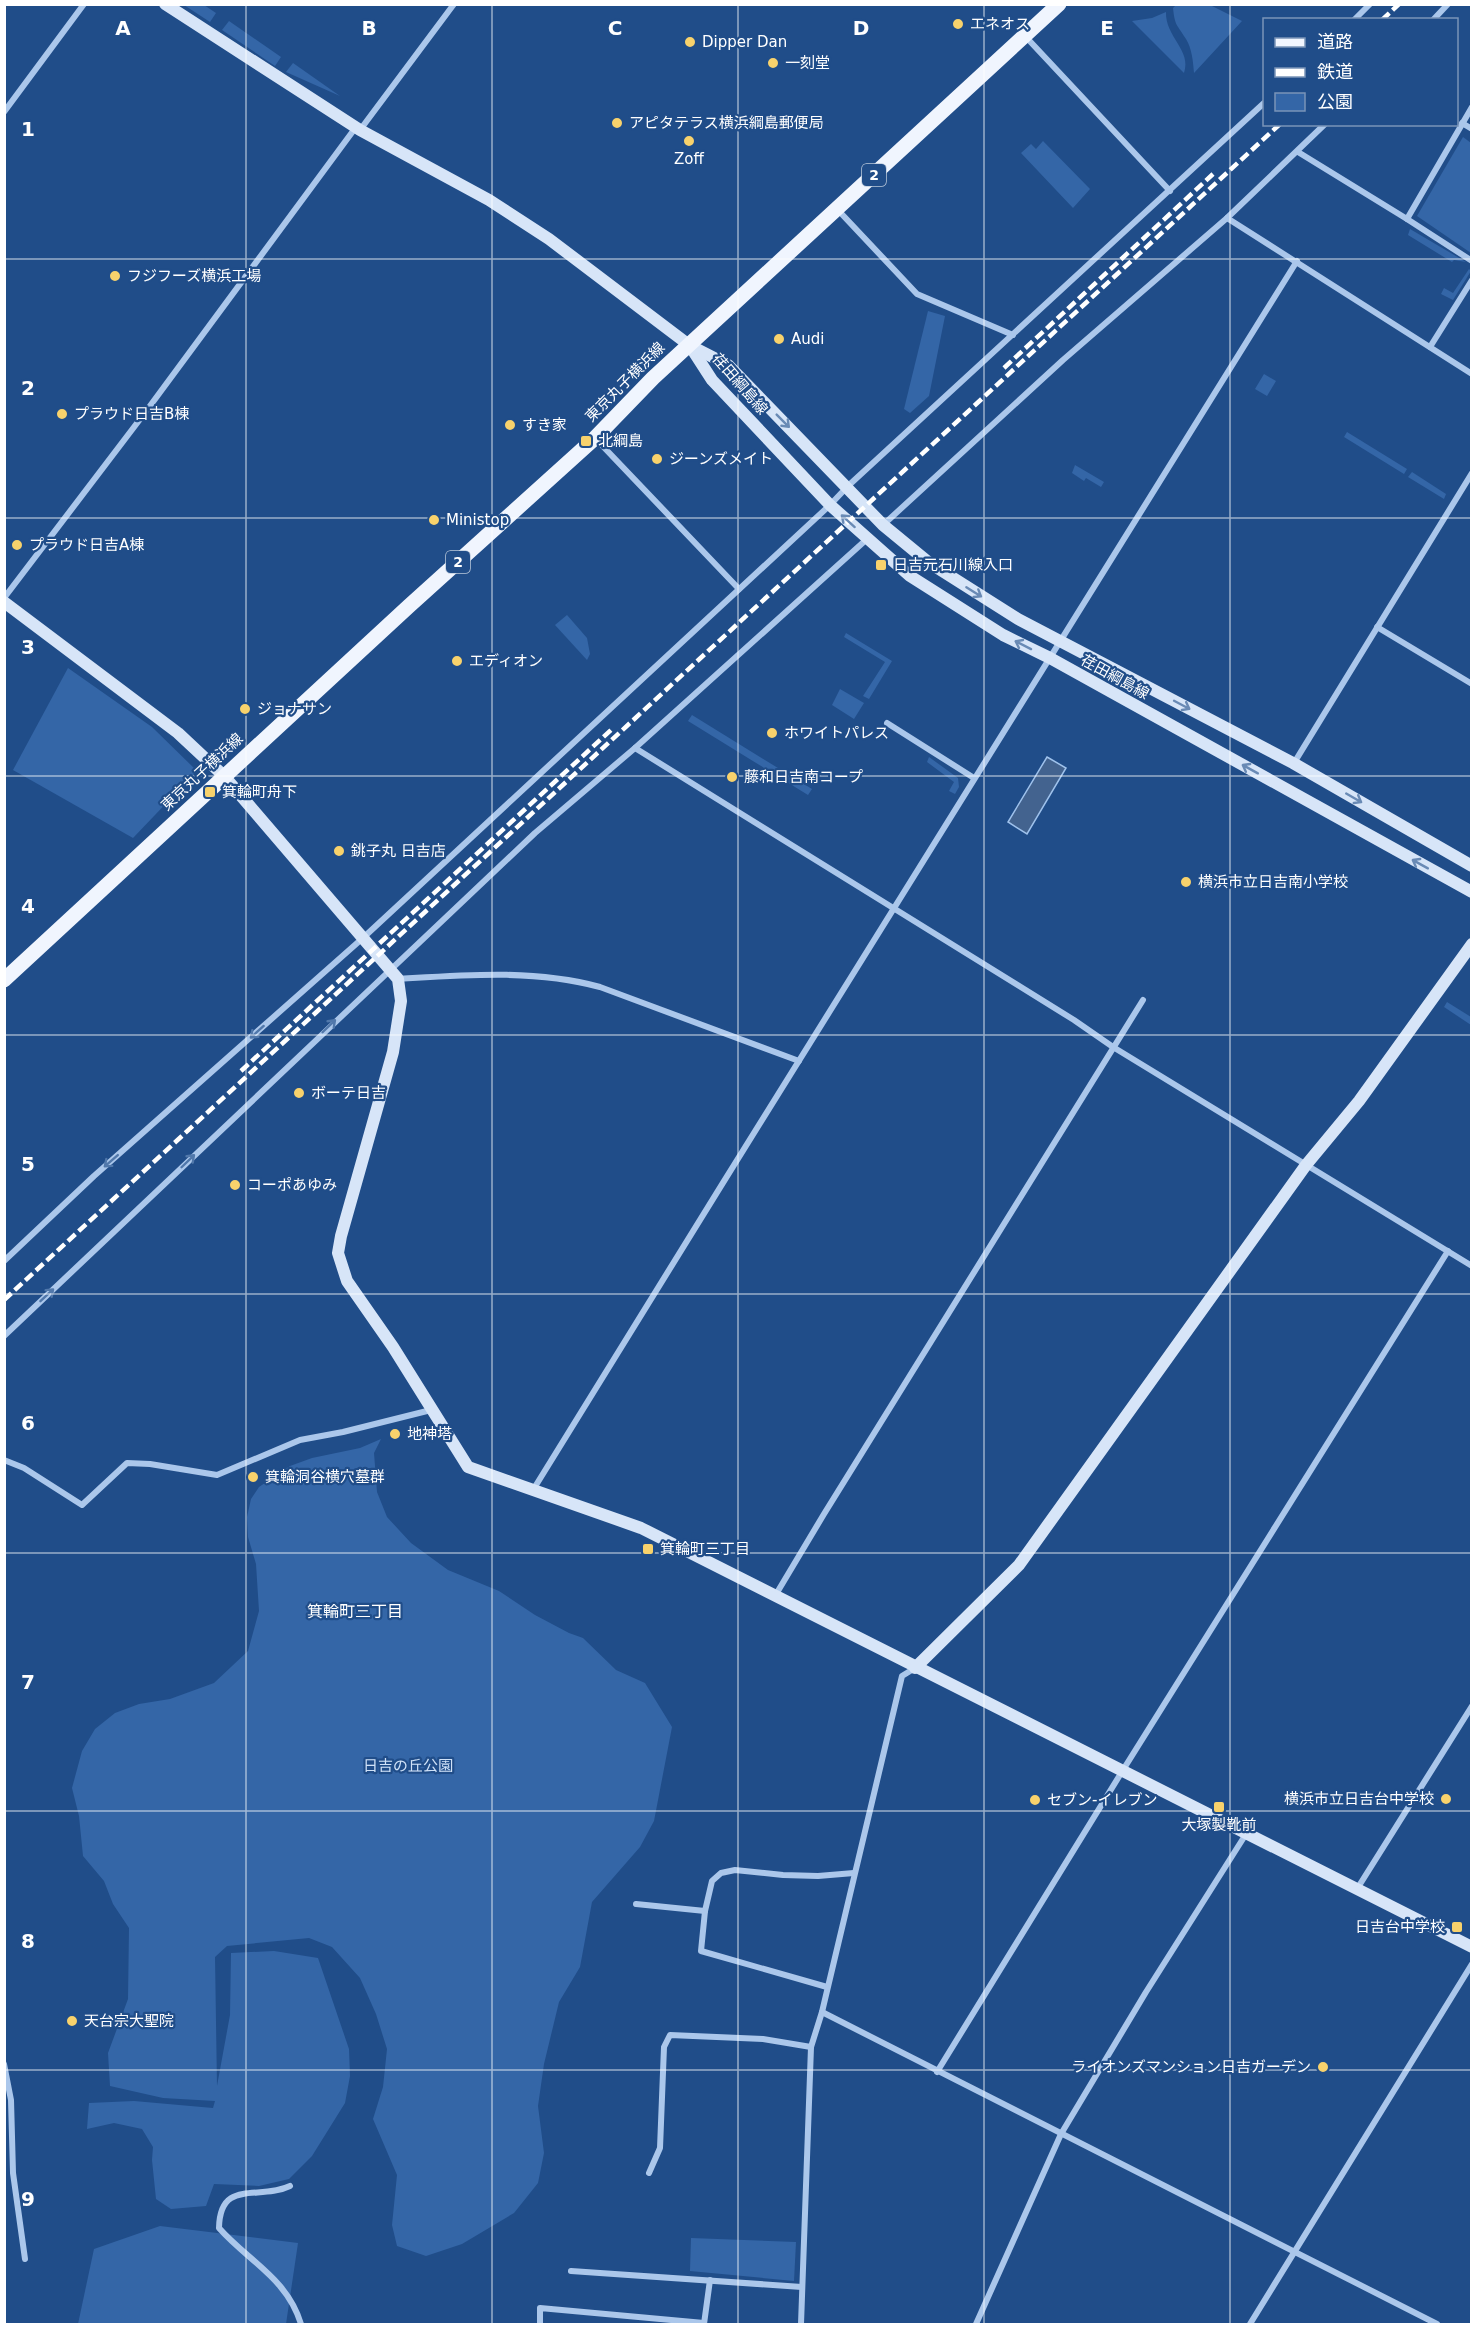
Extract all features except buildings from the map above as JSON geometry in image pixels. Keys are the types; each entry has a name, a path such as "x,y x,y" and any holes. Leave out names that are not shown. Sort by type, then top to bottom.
{"main road":[{"name":"東京丸子横浜線","path":"4,980 224,776 596,438 653,378 1059,4"}],"street":[{"path":"4,112 84,4"},
{"path":"165,4 358,128 489,200 549,239 689,345"},
{"path":"454,4 358,128 4,600 178,733 224,776 398,979 401,1001 395,1043 338,1253 347,1281 393,1347 468,1467 640,1528 1472,1947"},
{"path":"1356,18 1370,4"},
{"path":"1435,18 1448,4"},
{"path":"1025,36 1170,191"},
{"path":"4,1261 94,1176 364,937 848,486 1263,104"},
{"path":"1407,219 1472,107"},
{"path":"1462,123 1472,129"},
{"path":"883,525 1063,360 1227,218 1323,126"},
{"path":"1298,152 1472,261"},
{"path":"837,209 917,294 1013,335"},
{"path":"1227,218 1472,374"},
{"path":"533,1490 893,907 1050,658 1150,492 1297,261"},
{"path":"1430,347 1472,280"},
{"name":"荏田綱島線","path":"689,345 728,365 848,486 883,525 928,562 1018,619 1293,764 1472,866"},
{"name":"荏田綱島線","path":"689,345 712,380 830,505 910,576 1003,635 1050,658 1472,892"},
{"path":"596,438 740,589"},
{"path":"1293,764 1472,473"},
{"path":"4,1336 535,833 635,748 868,539"},
{"path":"1377,627 1472,684"},
{"path":"887,723 974,778"},
{"path":"635,748 1074,1020 1113,1047 1472,1266"},
{"path":"801,2325 811,2047 822,2012 902,1676 915,1668 1019,1565 1306,1164 1359,1101 1472,944"},
{"path":"398,979 506,974 575,981 600,987 800,1061"},
{"path":"775,1596 1143,1000"},
{"path":"938,2072 1123,1770 1448,1251"},
{"path":"4,1460 24,1468 82,1505 127,1463 217,1474 300,1440 343,1432 431,1410"},
{"path":"1357,1890 1472,1706"},
{"path":"975,2325 1061,2134 1146,1992 1246,1834"},
{"path":"827,1987 701,1951 705,1911 712,1881 721,1873 735,1870 818,1876 854,1873"},
{"path":"636,1904 705,1911"},
{"path":"1250,2325 1472,1964"},
{"path":"822,2012 1437,2325"},
{"path":"649,2173 660,2148 664,2047 670,2035 763,2039 811,2047"},
{"path":"4,2064 11,2100 13,2173 25,2259"},
{"path":"290,2186 280,2191 248,2193 230,2198 219,2211 219,2228 235,2246 264,2267 284,2291 301,2325"},
{"path":"571,2271 802,2288"},
{"path":"540,2325 540,2308 704,2324 710,2280"}],"green space":[{"path":"184,5 204,5 216,13 210,22"},
{"path":"1176,5 1210,5 1242,21 1194,73 1190,47 1175,19 1173,8"},
{"path":"1166,12 1170,29 1182,50 1184,73 1132,21 1152,18"},
{"path":"229,21 281,57 275,66 222,30"},
{"path":"293,63 340,96 286,72"},
{"path":"1463,137 1471,143 1471,253 1417,216"},
{"path":"1043,141 1090,189 1073,208 1021,153 1031,144 1036,149"},
{"path":"1410,229 1466,262 1454,260 1452,262 1408,235"},
{"path":"1469,269 1471,271 1453,300 1441,294 1444,288 1453,293"},
{"path":"928,311 945,316 929,396 910,413 904,409"},
{"path":"1264,374 1276,381 1267,396 1255,389"},
{"path":"1347,432 1407,469 1404,474 1344,437"},
{"path":"1075,465 1104,482 1101,487 1086,478 1084,481 1072,473"},
{"path":"1412,472 1446,494 1444,499 1408,477"},
{"path":"567,615 587,638 590,654 587,660 555,625"},
{"path":"846,633 892,661 869,699 863,696 885,662 844,637"},
{"path":"68,668 152,727 197,771 133,838 13,770"},
{"path":"840,689 864,703 854,719 832,705"},
{"path":"692,715 812,789 808,795 688,721"},
{"path":"929,757 958,778 959,787 955,794 949,791 954,782 927,762"},
{"path":"1447,1002 1471,1017 1471,1025 1444,1007"},
{"name":"日吉の丘公園","path":"381,1439 374,1453 377,1492 387,1517 411,1543 448,1570 499,1591 535,1615 583,1638 616,1670 645,1683 672,1727 654,1821 640,1847 592,1902 580,1967 559,2002 544,2064 538,2106 544,2153 538,2183 514,2213 462,2244 426,2256 397,2246 392,2225 397,2175 373,2119 383,2087 387,2049 376,2014 360,1978 332,1947 309,1938 227,1946 215,1957 217,2086 230,2015 231,1953 274,1951 318,1958 349,2049 350,2076 345,2103 312,2156 289,2179 259,2186 214,2184 206,2206 171,2209 156,2199 153,2147 142,2129 114,2123 87,2129 89,2103 134,2101 213,2108 215,2101 163,2098 110,2086 108,2053 128,1999 129,1928 113,1904 104,1881 83,1856 79,1816 72,1788 82,1751 95,1729 115,1713 139,1704 170,1699 214,1683 248,1651 259,1611 256,1564 248,1537 247,1517 251,1499 259,1487 290,1466 312,1458 360,1448"},
{"path":"160,2226 298,2243 286,2324 78,2324 94,2249"},
{"path":"691,2238 796,2242 794,2281 690,2271"}],"shaded area":[{"path":"1047,757 1066,768 1027,834 1008,822"}],"railway":[{"path":"1384,18 1399,4"},
{"path":"4,1300 1278,126"},
{"path":"1004,368 1213,174"},
{"path":"241,1071 611,730"}],"place":[{"name":"エネオス","path":"958,24"},
{"name":"Dipper Dan","path":"690,42"},
{"name":"一刻堂","path":"773,63"},
{"name":"アピタテラス横浜綱島郵便局","path":"617,123"},
{"name":"Zoff","path":"689,141"},
{"name":"フジフーズ横浜工場","path":"115,276"},
{"name":"Audi","path":"779,339"},
{"name":"プラウド日吉B棟","path":"62,414"},
{"name":"すき家","path":"510,425"},
{"name":"北綱島","path":"586,441"},
{"name":"ジーンズメイト","path":"657,459"},
{"name":"Ministop","path":"434,520"},
{"name":"プラウド日吉A棟","path":"17,545"},
{"name":"日吉元石川線入口","path":"881,565"},
{"name":"エディオン","path":"457,661"},
{"name":"ジョナサン","path":"245,709"},
{"name":"ホワイトパレス","path":"772,733"},
{"name":"藤和日吉南コープ","path":"732,777"},
{"name":"箕輪町舟下","path":"210,792"},
{"name":"銚子丸 日吉店","path":"339,851"},
{"name":"横浜市立日吉南小学校","path":"1186,882"},
{"name":"ボーテ日吉","path":"299,1093"},
{"name":"コーポあゆみ","path":"235,1185"},
{"name":"地神塔","path":"395,1434"},
{"name":"箕輪洞谷横穴墓群","path":"253,1477"},
{"name":"箕輪町三丁目","path":"648,1549"},
{"name":"横浜市立日吉台中学校","path":"1446,1799"},
{"name":"セブン-イレブン","path":"1035,1800"},
{"name":"大塚製靴前","path":"1219,1807"},
{"name":"日吉台中学校","path":"1457,1927"},
{"name":"天台宗大聖院","path":"72,2021"},
{"name":"ライオンズマンション日吉ガーデン","path":"1323,2067"}],"district":[{"name":"箕輪町三丁目","path":"355,1611"}]}
